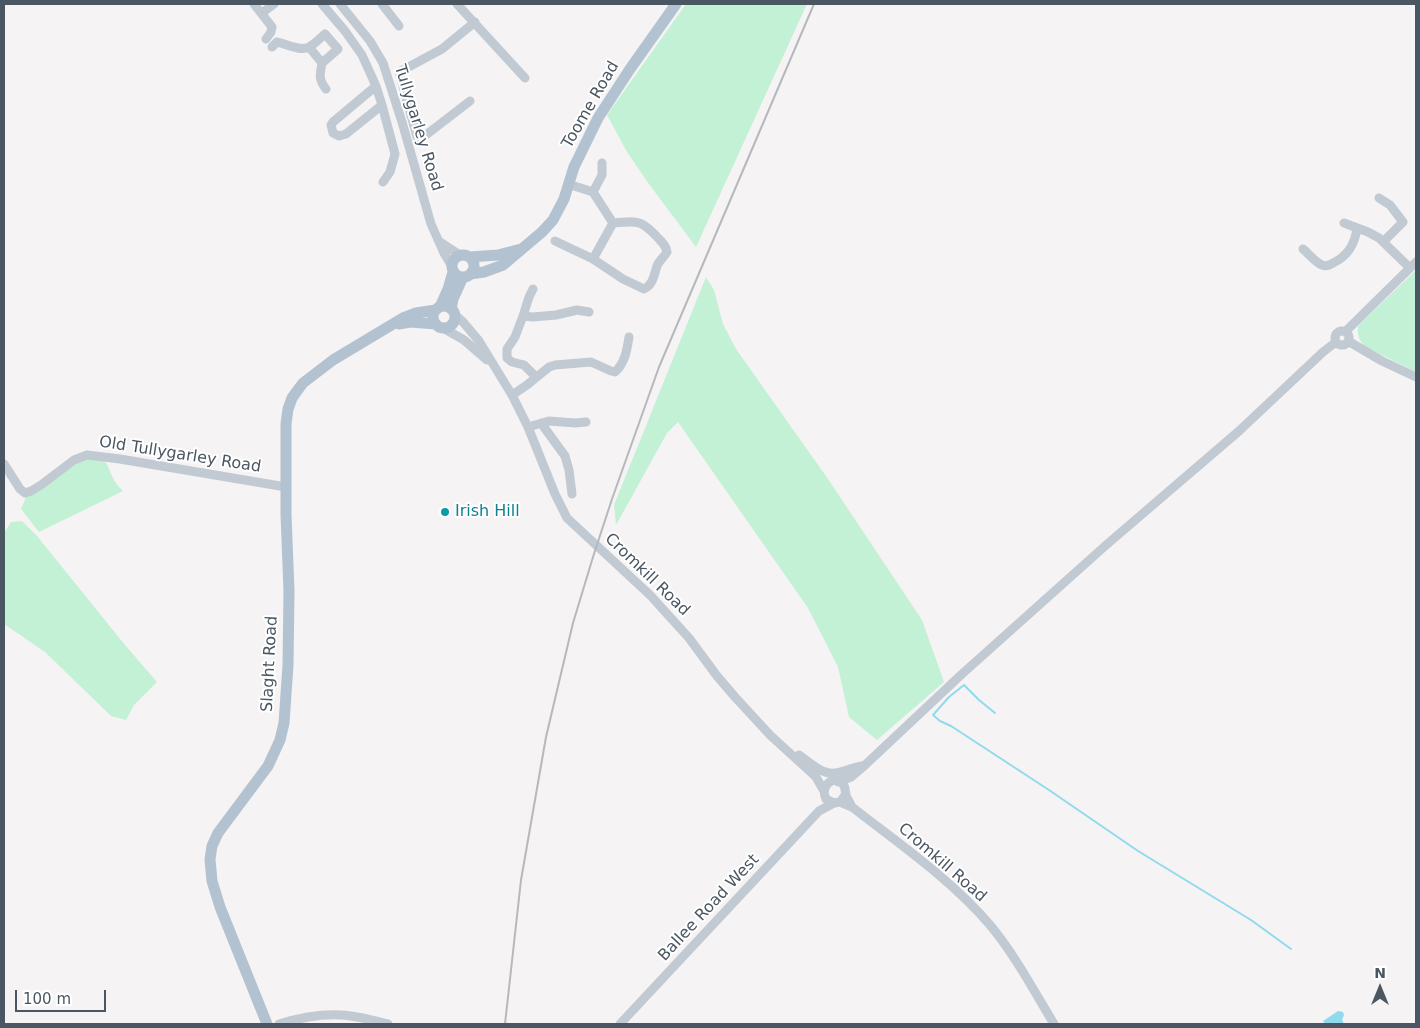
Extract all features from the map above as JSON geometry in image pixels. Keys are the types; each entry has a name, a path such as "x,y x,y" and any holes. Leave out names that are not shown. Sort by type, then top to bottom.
{"main road":[{"name":"Toome Road","path":"459,272 484,272 504,265 553,220 564,198 574,167 598,118 676,4"},
{"name":"Toome Road","path":"465,256 498,255 522,248"},
{"path":"445,310 453,323 449,327 439,326 433,319 445,310 453,299 459,272 454,259 465,256 473,261 473,270 459,272"},
{"name":"Slaght Road","path":"267,1024 216,897 210,860 212,846 218,833 268,766 280,740 284,723 288,664 289,591 286,487 286,424 288,409 292,398 303,383 333,360 409,315 445,310"},
{"name":"Slaght Road","path":"390,326 410,322 439,326"}],"street":[{"path":"254,4 272,26 271,32 266,38"},
{"path":"262,13 274,4"},
{"path":"322,4 362,55 376,86 395,154 390,172 383,182"},
{"name":"Tullygarley Road","path":"340,4 370,41 384,63 431,224 444,254 459,272"},
{"path":"382,4 399,26"},
{"path":"457,4 525,78"},
{"path":"385,25 393,18"},
{"path":"471,99 422,138 417,137 400,75 401,71 442,49 475,22"},
{"path":"332,42 345,31"},
{"path":"272,47 277,42 305,49 325,34 338,49 322,63 320,82 326,89"},
{"path":"309,47 322,63"},
{"path":"376,86 333,122 333,133 340,136 346,134 382,105"},
{"path":"592,192 602,175 602,163"},
{"path":"568,184 592,192 613,223"},
{"path":"1379,198 1390,206 1403,222 1382,242"},
{"path":"555,241 593,259 637,287 646,289 650,285 658,264 666,254 667,248 644,224 634,222 613,223"},
{"path":"593,259 613,223"},
{"path":"1336,342 1336,334 1340,331 1345,332 1413,265 1375,236 1344,223"},
{"path":"1303,249 1320,264 1324,266 1329,265 1344,257 1350,250 1355,241 1357,228"},
{"path":"440,242 465,256"},
{"path":"533,289 515,337 507,349 507,358 512,362 524,365 536,378"},
{"name":"Cromkill Road","path":"445,310 462,322 479,341 512,395 528,427 555,494 567,518 650,595 689,638 729,690 776,740 816,776 824,794"},
{"path":"523,316 556,315 577,310 589,312"},
{"name":"Cromkill Road","path":"439,326 472,346 496,368"},
{"path":"1345,332 1348,335 1348,341"},
{"path":"512,395 549,367 588,362 615,372 625,356 629,337"},
{"path":"1336,342 1342,345 1348,341"},
{"path":"1348,341 1416,377"},
{"path":"851,777 841,797 828,801 824,794 826,785 851,777 864,766 1010,630 1238,431 1336,342"},
{"path":"528,427 549,421 586,422"},
{"path":"541,423 566,459 572,494"},
{"name":"Old Tullygarley Road","path":"4,464 20,489 25,493 41,485 74,460 88,455 286,487"},
{"path":"776,740 784,743 817,768 827,773 833,774 854,767 864,766"},
{"name":"Cromkill Road","path":"816,776 835,782"},
{"path":"835,782 844,785 841,797"},
{"name":"Ballee Road West","path":"819,811 824,794"},
{"name":"Cromkill Road","path":"841,797 952,886 990,925 1005,944 1054,1024"},
{"name":"Ballee Road West","path":"620,1024 819,811 841,797"},
{"path":"278,1024 336,1015 357,1017 388,1024"}],"green space":[{"path":"686,4 807,4 696,247 627,152 607,115"},
{"path":"1416,270 1416,372 1366,347 1358,335 1358,326"},
{"path":"706,277 714,290 723,324 736,349 828,479 922,620 944,682 877,740 849,717 838,667 808,608 678,422 667,433 616,525 614,505"},
{"path":"88,458 105,462 115,482 123,491 39,532 21,509 27,495 78,461"},
{"path":"22,521 37,536 157,682 134,705 126,720 111,716 45,652 4,624 4,533 11,522"}],"water":[{"path":"1338,1011 1343,1012 1342,1020 1344,1024 1325,1024 1323,1021"}],"waterway":[{"path":"995,713 964,685 949,697 933,715 1049,790 1138,851 1251,920 1291,949"}],"railway":[{"path":"505,1024 521,880 546,737 573,623 612,499 659,367 814,4"}],"place":[{"name":"Irish Hill","path":"445,512"}]}
